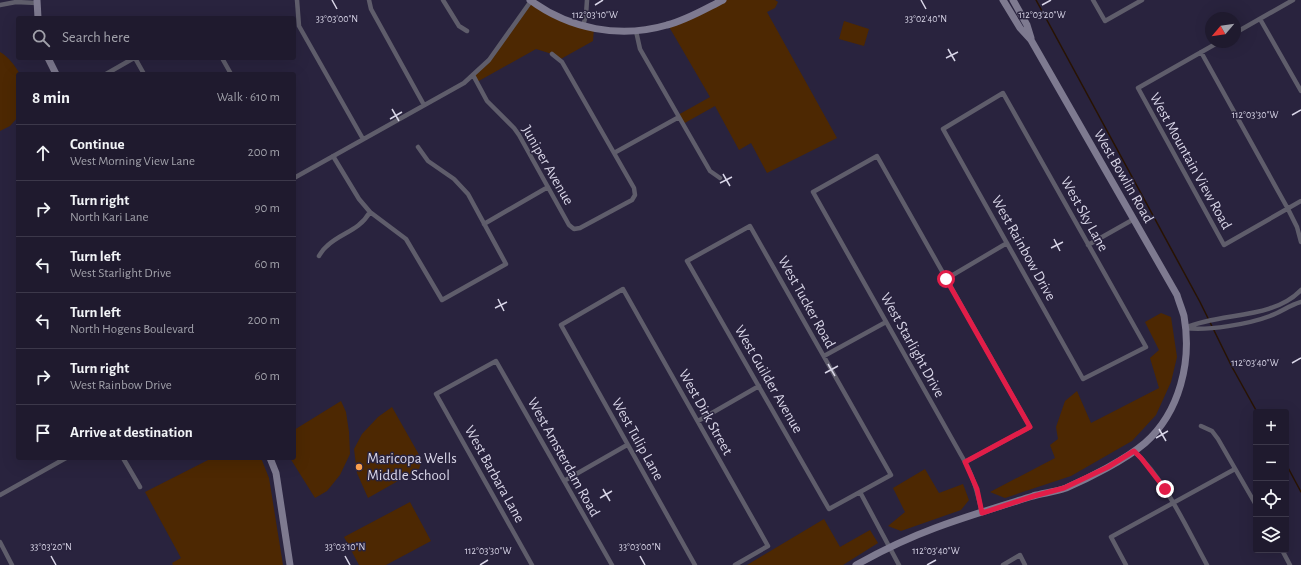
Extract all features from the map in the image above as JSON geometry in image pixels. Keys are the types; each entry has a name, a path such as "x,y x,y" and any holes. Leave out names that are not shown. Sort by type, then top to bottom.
{"street":[{"path":"297,0 299,26 363,139"},
{"path":"369,0 371,9 424,105"},
{"path":"443,0 459,26 467,31"},
{"path":"583,26 586,15 587,0"},
{"path":"296,177 464,83 489,60 530,1 547,12 583,26 613,31 636,31 666,26 678,22 723,0"},
{"name":"West Bowlin Road","path":"856,565 935,528 1034,496 1064,488 1108,467 1145,443 1162,423 1176,398 1181,384 1185,363 1186,342 1183,314 1177,295 1031,40 1020,28 1003,0"},
{"name":"West Bowlin Road","path":"1013,0 1027,25 1031,40"},
{"path":"1093,0 1105,21 1142,0"},
{"path":"1241,30 1293,0"},
{"path":"0,5 16,2 37,2 38,16"},
{"path":"1260,19 1301,91"},
{"path":"636,31 640,49 710,171 720,178"},
{"path":"1208,48 1201,52 1288,209 1297,227 1301,242"},
{"name":"West Mountain View Road","path":"1201,52 1138,88 1224,245 1288,209"},
{"path":"552,54 562,62 614,153 679,117"},
{"path":"49,60 55,72"},
{"path":"110,72 130,60"},
{"path":"135,60 143,72"},
{"path":"223,60 230,72"},
{"name":"Juniper Avenue","path":"473,75 487,101 519,135 569,225 574,229 580,228 632,200 636,195 634,188 614,153"},
{"name":"West Sky Lane","path":"943,129 1003,93 1146,347"},
{"name":"West Rainbow Drive","path":"943,129 1084,379 1146,347"},
{"path":"333,156 359,199 370,212 406,239 442,300 506,264 468,194 454,179 428,161 418,147"},
{"name":"West Starlight Drive","path":"946,279 877,156 813,192 965,462 977,489 982,513"},
{"path":"484,224 548,187"},
{"path":"1288,209 1301,201"},
{"path":"319,256 326,246 360,225 370,212"},
{"path":"1088,245 1134,219"},
{"name":"West Tucker Road","path":"687,261 750,226 891,474 860,492"},
{"path":"1297,227 1301,232"},
{"path":"965,462 1030,427 946,279 1007,243"},
{"name":"West Guilder Avenue","path":"687,261 829,510 860,492"},
{"name":"West Dirk Street","path":"561,325 623,289 768,546 735,565"},
{"path":"1185,328 1197,322 1248,314 1278,304 1301,290"},
{"path":"1185,328 1199,329 1248,322 1270,316 1301,302"},
{"path":"824,356 886,322"},
{"name":"West Tulip Lane","path":"561,325 695,565"},
{"name":"West Barbara Lane","path":"496,361 436,394 532,565"},
{"name":"West Amsterdam Road","path":"496,361 612,565"},
{"path":"698,421 759,386"},
{"path":"1201,426 1212,431 1218,439 1253,500"},
{"path":"564,481 627,445"},
{"path":"1134,451 1165,489 1207,565"},
{"path":"0,495 62,460"},
{"path":"124,460 140,487"},
{"path":"271,460 276,473 290,565"},
{"path":"1126,565 1111,537 1235,469"},
{"path":"860,492 899,565"},
{"path":"0,542 12,565"},
{"path":"1284,553 1290,565"},
{"path":"1002,565 1020,555 1025,565"}],"shaded area":[{"path":"723,0 775,0 778,2 775,8 767,12 837,138 767,173 751,143 739,150 715,106 683,124 678,115 710,97 668,25"},
{"path":"531,1 547,11 594,28 593,41 559,60 552,54 536,49 477,82 473,75 482,67"},
{"path":"844,21 869,29 864,46 839,39"},
{"path":"0,52 9,59 19,72 16,72 16,119 10,126 0,131"},
{"path":"1161,313 1171,317 1177,357 1171,382 1156,415 1132,441 1071,476 1005,498 990,492 1055,458 1050,445 1058,439 1056,427 1065,401 1077,391 1091,423 1159,388 1150,358 1159,350 1145,322"},
{"path":"341,401 346,412 350,454 340,475 327,491 315,498 291,460 296,460 296,429"},
{"path":"392,407 422,460 419,469 368,498 357,473 354,449 362,434 378,417"},
{"path":"208,460 262,460 269,478 283,565 173,565 172,563 181,558 145,492"},
{"path":"925,469 939,493 963,484 969,500 961,510 901,531 888,526 905,512 893,488"},
{"path":"410,502 431,541 386,565 359,565 344,537"},
{"path":"824,519 840,547 870,530 878,543 843,565 747,565"}],"waterway":[{"path":"1036,0 1200,302 1232,367 1255,409"},
{"path":"1289,470 1301,492"}],"place":[{"name":"Maricopa Wells Middle School","path":"359,467"}],"route":[{"path":"946,279 1030,427 965,462 977,489 982,513 1064,488 1093,475 1134,451 1165,489"}]}
